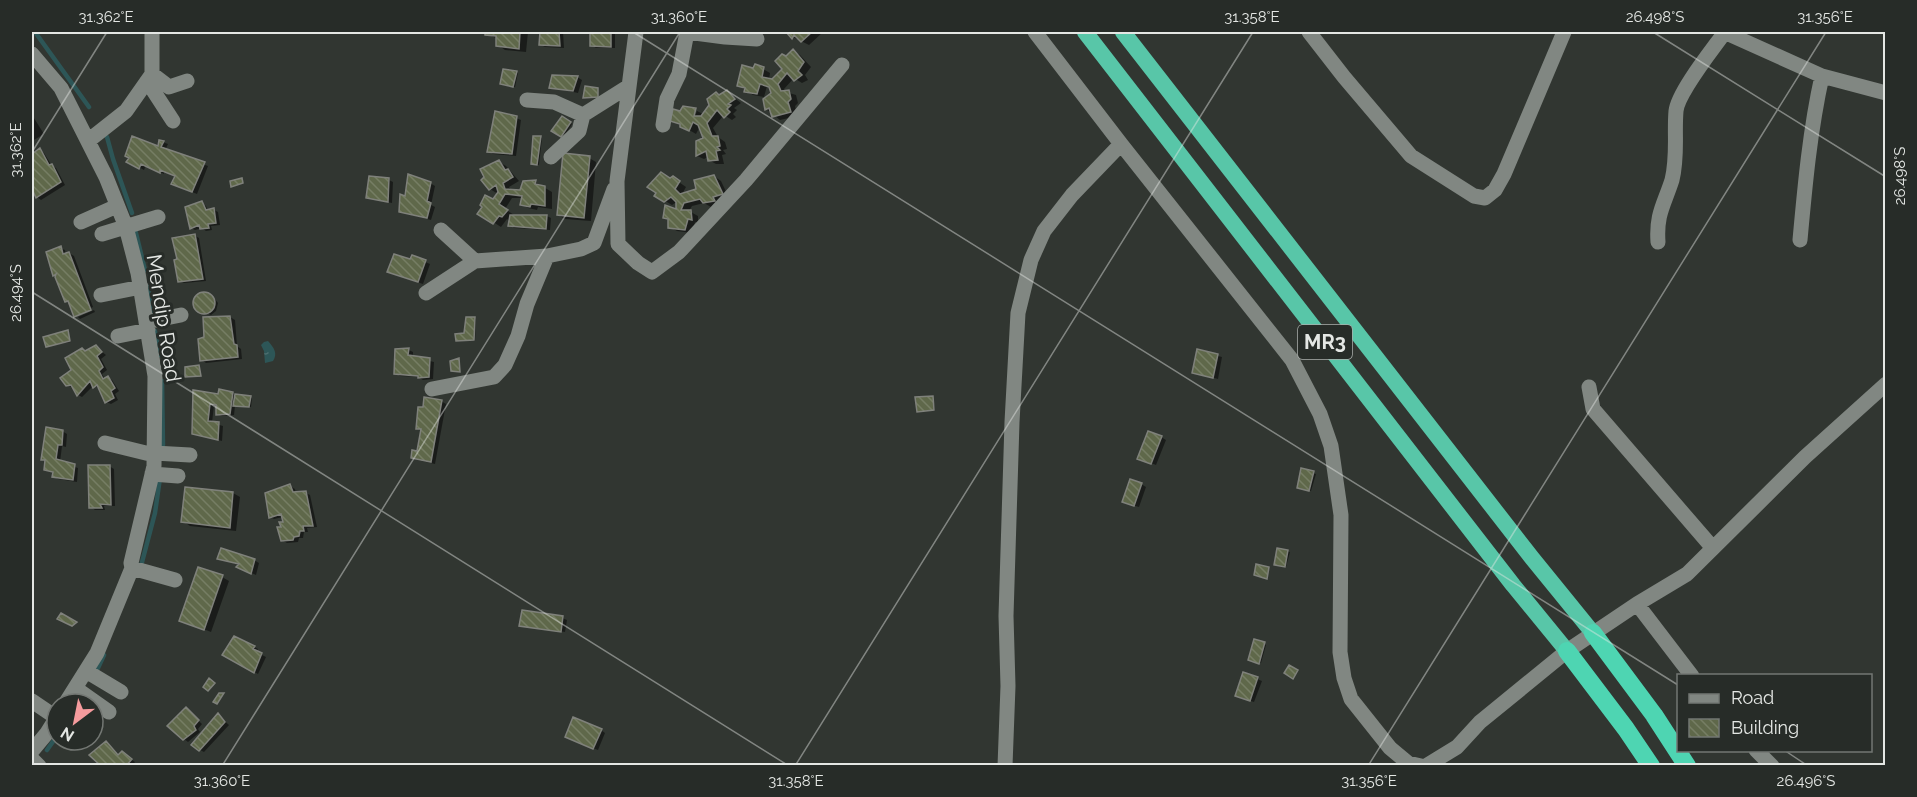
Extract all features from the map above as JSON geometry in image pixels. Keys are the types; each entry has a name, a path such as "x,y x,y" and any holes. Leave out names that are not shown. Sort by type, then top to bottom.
{"highway":[{"name":"MR3","path":"1085,32 1513,585 1567,651 1651,765"},
{"name":"MR3","path":"1123,32 1532,558 1593,633 1677,750"},
{"name":"MR3","path":"1678,752 1687,765"}],"street":[{"path":"152,32 150,77 173,121"},
{"path":"636,32 616,181 618,244 638,263 652,272 679,252 746,180 842,65"},
{"path":"663,125 667,99 679,74 687,32 757,39"},
{"path":"1035,32 1292,360 1320,414 1330,446 1341,515 1340,652 1344,678 1351,699 1390,748 1408,763 1432,764 1457,747 1480,722 1567,651 1687,574 1805,457 1886,384"},
{"path":"1309,32 1411,156 1474,196 1485,198 1495,190 1504,174 1564,32"},
{"path":"1658,242 1656,225 1677,156 1676,109 1724,32 1822,76 1886,93"},
{"name":"Mendip Road","path":"32,55 61,88 106,177 126,226 141,287 155,376 152,474 130,563 132,568 97,653 72,692"},
{"path":"1800,240 1808,156 1822,76"},
{"path":"150,77 169,87 187,81"},
{"path":"88,141 126,111 150,77"},
{"path":"551,157 579,131 583,115 629,86"},
{"path":"527,100 554,102 583,115"},
{"path":"1005,765 1008,686 1007,582 1018,314 1031,260 1044,231 1072,195 1121,144"},
{"path":"426,293 475,261 548,256 581,249 594,243 616,181"},
{"path":"81,222 117,206"},
{"path":"102,234 158,217"},
{"path":"441,230 475,261"},
{"path":"432,389 494,377 505,365 518,336 527,304 548,256"},
{"path":"101,295 141,287"},
{"path":"118,336 181,315"},
{"path":"1589,387 1593,409 1712,548"},
{"path":"105,443 154,454 190,455"},
{"path":"152,474 178,476"},
{"path":"132,568 175,580"},
{"path":"1637,604 1691,674"},
{"path":"86,671 121,692"},
{"path":"75,688 109,712"},
{"path":"32,701 45,709"},
{"path":"32,751 45,735"},
{"path":"1758,752 1772,765"},
{"path":"32,759 39,765"}],"water":[{"path":"268,341 274,348 275,355 273,361 265,363 261,345"}],"building":[{"path":"485,32 520,32 519,49 496,46 496,36 485,35"},
{"path":"540,32 559,32 560,46 539,45"},
{"path":"590,32 611,32 611,47 590,46"},
{"path":"786,32 812,32 801,42 794,35 792,39"},
{"path":"793,49 804,62 798,71 802,75 794,81 787,73 778,84 781,91 789,90 791,99 788,102 791,112 772,117 769,108 765,110 763,99 771,93 769,87 760,84 757,94 744,92 745,88 737,86 742,65 753,68 755,64 764,67 762,77 772,79 782,69 775,61 782,54 786,56"},
{"path":"503,69 517,71 513,87 500,84"},
{"path":"552,75 578,76 573,91 549,88"},
{"path":"585,86 598,88 598,97 583,98"},
{"path":"727,90 735,99 728,104 731,105 727,109 730,112 724,118 717,110 707,123 712,136 718,136 720,146 717,147 720,150 716,151 718,160 708,161 706,151 696,156 696,141 703,138 698,125 693,122 689,131 680,127 680,124 670,121 673,109 680,111 683,106 696,108 694,116 701,116 709,105 707,99 716,92 719,95"},
{"path":"495,111 517,116 512,154 487,152"},
{"path":"562,116 571,122 561,137 551,131"},
{"path":"132,136 158,146 159,140 164,141 161,147 205,162 192,192 171,184 175,176 160,170 160,173 141,164 139,169 126,162 129,158 125,156"},
{"path":"533,136 541,136 537,165 531,164"},
{"path":"40,148 49,165 52,164 61,182 36,198 32,189 32,154"},
{"path":"563,153 590,156 584,218 557,215"},
{"path":"499,160 513,177 503,183 505,189 520,190 523,181 536,180 535,184 545,186 545,206 520,205 522,196 505,194 499,204 508,210 493,224 477,214 482,207 480,205 485,195 493,199 498,192 496,185 489,190 481,180 484,177 480,169"},
{"path":"661,172 680,181 675,189 680,194 696,189 694,180 714,175 723,194 713,197 715,201 703,203 700,199 684,203 681,210 691,210 692,220 688,219 685,230 668,228 668,219 663,218 665,205 676,209 676,202 671,197 664,202 654,196 656,193 647,187"},
{"path":"408,174 431,182 427,201 431,203 427,218 399,212 400,194 405,196"},
{"path":"369,176 389,178 388,202 366,198"},
{"path":"242,178 243,183 231,187 230,181"},
{"path":"202,201 206,210 214,208 216,223 208,224 209,228 200,229 199,225 190,229 185,207"},
{"path":"510,215 547,215 546,229 508,226"},
{"path":"195,234 203,279 178,282 174,260 177,259 172,238"},
{"path":"61,246 63,254 69,252 91,310 74,317 68,301 65,302 55,277 56,274 53,276 46,252"},
{"path":"394,254 410,259 412,255 426,260 418,282 387,272"},
{"path":"204,292 214,299 215,303 208,313 204,314 194,307 193,303 200,293"},
{"path":"230,316 238,357 200,361 198,339 204,337 203,317"},
{"path":"466,317 475,317 474,340 456,341 455,334 464,333"},
{"path":"68,330 70,341 46,347 43,337"},
{"path":"96,345 102,352 97,356 103,367 99,371 103,379 108,376 115,388 111,391 114,398 105,403 97,385 93,388 90,381 77,396 71,385 66,386 60,378 71,370 65,358 82,348 85,351"},
{"path":"409,348 408,355 430,358 429,377 418,378 418,376 394,374 395,349"},
{"path":"1197,349 1218,354 1213,378 1192,373"},
{"path":"459,358 460,372 451,371 450,361"},
{"path":"199,365 201,376 185,377 185,367"},
{"path":"219,389 233,392 230,414 216,415 216,405 210,404 208,421 219,422 218,440 192,434 193,390 218,394"},
{"path":"235,394 251,396 249,407 233,406"},
{"path":"933,396 934,410 917,412 915,397"},
{"path":"424,397 442,400 431,462 411,458 412,450 417,451 421,429 416,429 418,407 423,407"},
{"path":"46,427 63,430 62,445 58,445 56,459 75,464 73,480 52,477 53,472 44,470 45,460 41,460"},
{"path":"1148,431 1162,436 1151,464 1137,459"},
{"path":"88,465 110,465 111,505 100,504 102,508 89,508"},
{"path":"1301,468 1314,471 1309,491 1297,488"},
{"path":"1130,479 1142,483 1134,506 1122,502"},
{"path":"290,484 293,492 306,491 313,526 303,526 304,531 300,531 299,536 294,537 293,540 281,541 277,527 281,527 279,522 283,522 281,514 269,518 265,493"},
{"path":"185,487 233,492 230,528 181,522"},
{"path":"221,548 255,559 251,574 236,567 239,564 217,559"},
{"path":"1277,548 1288,550 1285,567 1274,565"},
{"path":"1256,564 1269,567 1267,579 1254,575"},
{"path":"198,567 223,575 204,630 179,621"},
{"path":"522,610 563,616 561,632 519,626"},
{"path":"61,613 77,622 72,626 57,619"},
{"path":"234,636 255,646 253,649 262,653 254,673 222,655"},
{"path":"1254,639 1265,642 1259,664 1248,660"},
{"path":"1289,665 1298,670 1293,679 1284,673"},
{"path":"1243,672 1258,677 1250,701 1235,696"},
{"path":"209,678 215,683 208,691 203,687"},
{"path":"219,693 224,693 217,704 213,702"},
{"path":"186,707 199,720 194,726 196,730 183,740 167,726"},
{"path":"218,713 225,722 199,751 191,745"},
{"path":"573,717 602,729 593,749 565,737"},
{"path":"105,742 118,755 122,751 132,759 126,766 101,766 89,755 93,752 105,752"}],"waterway":[{"path":"35,32 89,107"},
{"path":"107,137 132,213"},
{"path":"135,229 145,270"},
{"path":"148,287 153,314"},
{"path":"155,331 159,355"},
{"path":"162,381 163,445"},
{"path":"141,566 155,513 160,478"},
{"path":"98,668 104,655"}]}
